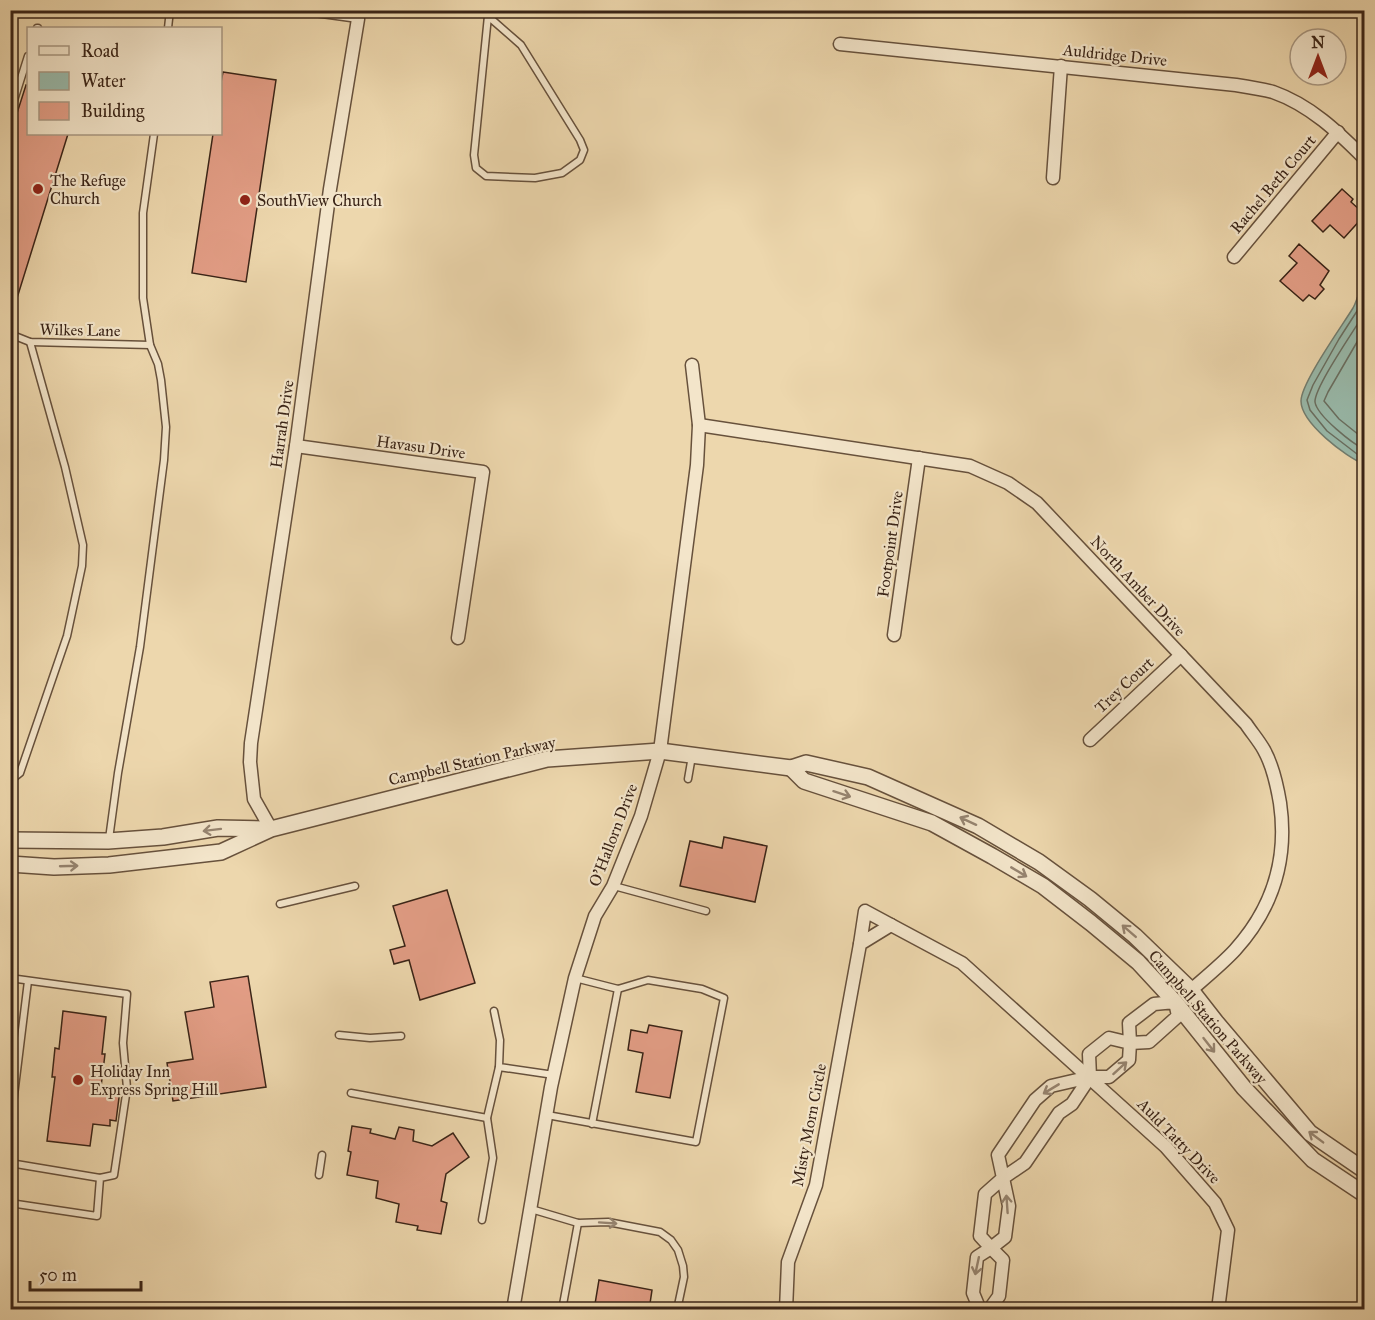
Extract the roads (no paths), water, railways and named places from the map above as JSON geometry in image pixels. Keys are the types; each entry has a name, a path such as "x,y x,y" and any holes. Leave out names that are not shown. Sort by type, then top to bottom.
{"street":[{"name":"Harrah Drive","path":"271,830 254,799 250,762 296,446 330,189 360,15"},
{"name":"Auldridge Drive","path":"840,44 1236,85 1272,92 1300,104 1338,132 1365,158"},
{"path":"1053,178 1061,66"},
{"name":"Rachel Beth Court","path":"1234,258 1338,132"},
{"name":"O'Hallorn Drive","path":"513,1310 554,1075 575,978 595,916 613,886 641,816 660,751 697,465 699,425 692,365"},
{"name":"North Amber Drive","path":"699,425 970,466 1008,483 1037,503 1246,724 1264,751 1276,784 1283,825 1282,856 1276,882 1264,910 1235,950 1191,990"},
{"name":"Havasu Drive","path":"296,446 483,472 458,638"},
{"name":"Footpoint Drive","path":"894,635 919,458"},
{"name":"Trey Court","path":"1090,740 1181,655"},
{"name":"Campbell Station Parkway","path":"10,864 54,867 109,865 221,852 271,830 547,759 660,751 791,768 806,763 868,777 978,826 1039,862 1090,899 1135,936 1191,990 1310,1133 1365,1170"},
{"name":"Campbell Station Parkway","path":"791,768 804,781 932,823 1032,880 1091,923 1138,962 1175,1002 1244,1089 1313,1160 1365,1194"},
{"name":"Campbell Station Parkway","path":"10,840 108,841 163,837 218,828 271,830"},
{"name":"Misty Morn Circle","path":"786,1310 788,1262 816,1185 865,912 962,963 1090,1077"},
{"path":"860,944 891,926"},
{"path":"980,1310 973,1293 977,1257 1005,1237 1009,1206 998,1155 1035,1100 1051,1086 1090,1077 1109,1077 1129,1060 1129,1023 1154,1004 1175,1002 1191,990"},
{"path":"989,1310 999,1296 1003,1260 980,1236 985,1194 1025,1163 1059,1113 1072,1104 1090,1077 1089,1054 1109,1038 1130,1043 1149,1042 1178,1016 1175,1002"},
{"name":"Auld Tatty Drive","path":"1090,1077 1166,1147 1215,1203 1228,1230 1218,1310"}],"lane":[{"path":"168,27 170,10"},
{"path":"292,10 360,15"},
{"path":"481,10 488,13 521,45 580,140 584,150 580,160 562,172 535,178 486,176 476,168 474,155 488,13"},
{"path":"10,113 27,60"},
{"path":"108,841 140,647 164,460 166,427 161,380 158,364 150,345 142,298 143,213 154,135"},
{"name":"Wilkes Lane","path":"10,334 30,342 150,345"},
{"path":"10,781 20,772 67,636 83,545 75,506 30,342"},
{"path":"10,527 15,545 15,560 10,578"},
{"path":"688,779 693,755"},
{"path":"280,904 355,886"},
{"path":"613,886 706,910"},
{"path":"10,978 127,994 123,1043 127,1088 114,1175 100,1178 10,1163"},
{"path":"547,1115 696,1142 724,998 702,989 648,980 618,988 575,978"},
{"path":"10,1128 28,981"},
{"path":"592,1124 618,988"},
{"path":"482,1220 493,1158 487,1118 499,1067 500,1040 494,1011"},
{"path":"339,1035 370,1038 401,1036"},
{"path":"499,1067 554,1075"},
{"path":"351,1093 487,1118"},
{"path":"319,1175 322,1155"},
{"path":"10,1203 97,1216 100,1178"},
{"path":"531,1209 578,1223 608,1222 660,1232 671,1240 678,1250 683,1266 684,1277 677,1310"},
{"path":"562,1310 578,1223"}],"water":[{"path":"1364,278 1364,464 1336,447 1316,429 1303,410 1301,401 1315,368 1353,308"}],"place":[{"name":"The Refuge Church","path":"38,189"},
{"name":"SouthView Church","path":"245,200"},
{"name":"Holiday Inn Express Spring Hill","path":"78,1080"}]}
